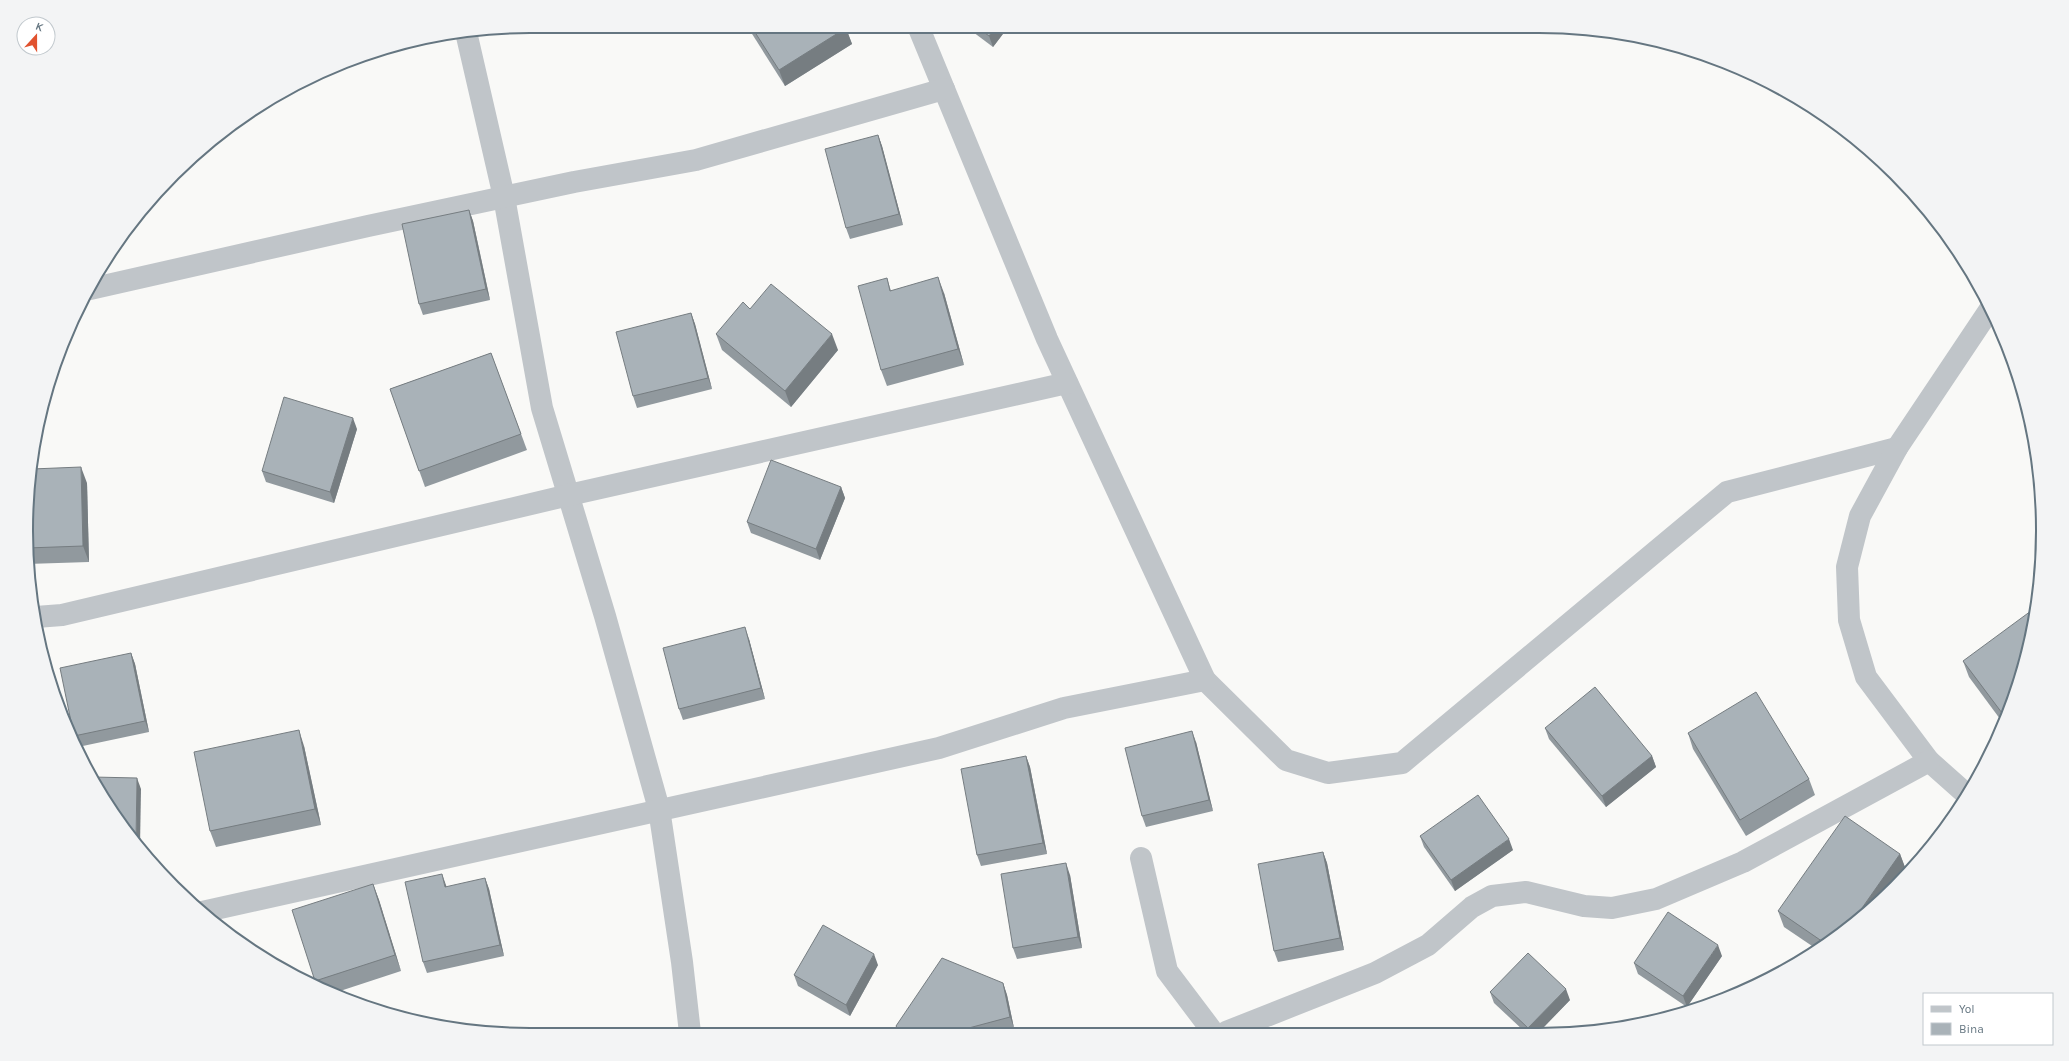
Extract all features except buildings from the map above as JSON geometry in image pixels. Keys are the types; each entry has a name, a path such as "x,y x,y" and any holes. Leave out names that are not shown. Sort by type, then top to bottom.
{"street":[{"path":"921,33 1047,339 1205,680 1286,760 1328,773 1402,763 1727,492 1897,448"},
{"path":"467,37 504,197 542,408 605,616 659,809 682,962 689,1028"},
{"path":"97,287 574,182 696,160 944,89"},
{"path":"1962,790 1929,761 1866,677 1849,620 1847,567 1860,516 1897,448 1987,314"},
{"path":"41,617 62,615 569,495 1067,383"},
{"path":"209,910 659,809 939,748 1064,708 1205,680"},
{"path":"1236,1028 1375,973 1428,945 1472,908 1492,896 1526,892 1584,906 1612,908 1656,899 1743,862 1929,761"},
{"path":"1140,858 1167,971 1210,1028"}]}
